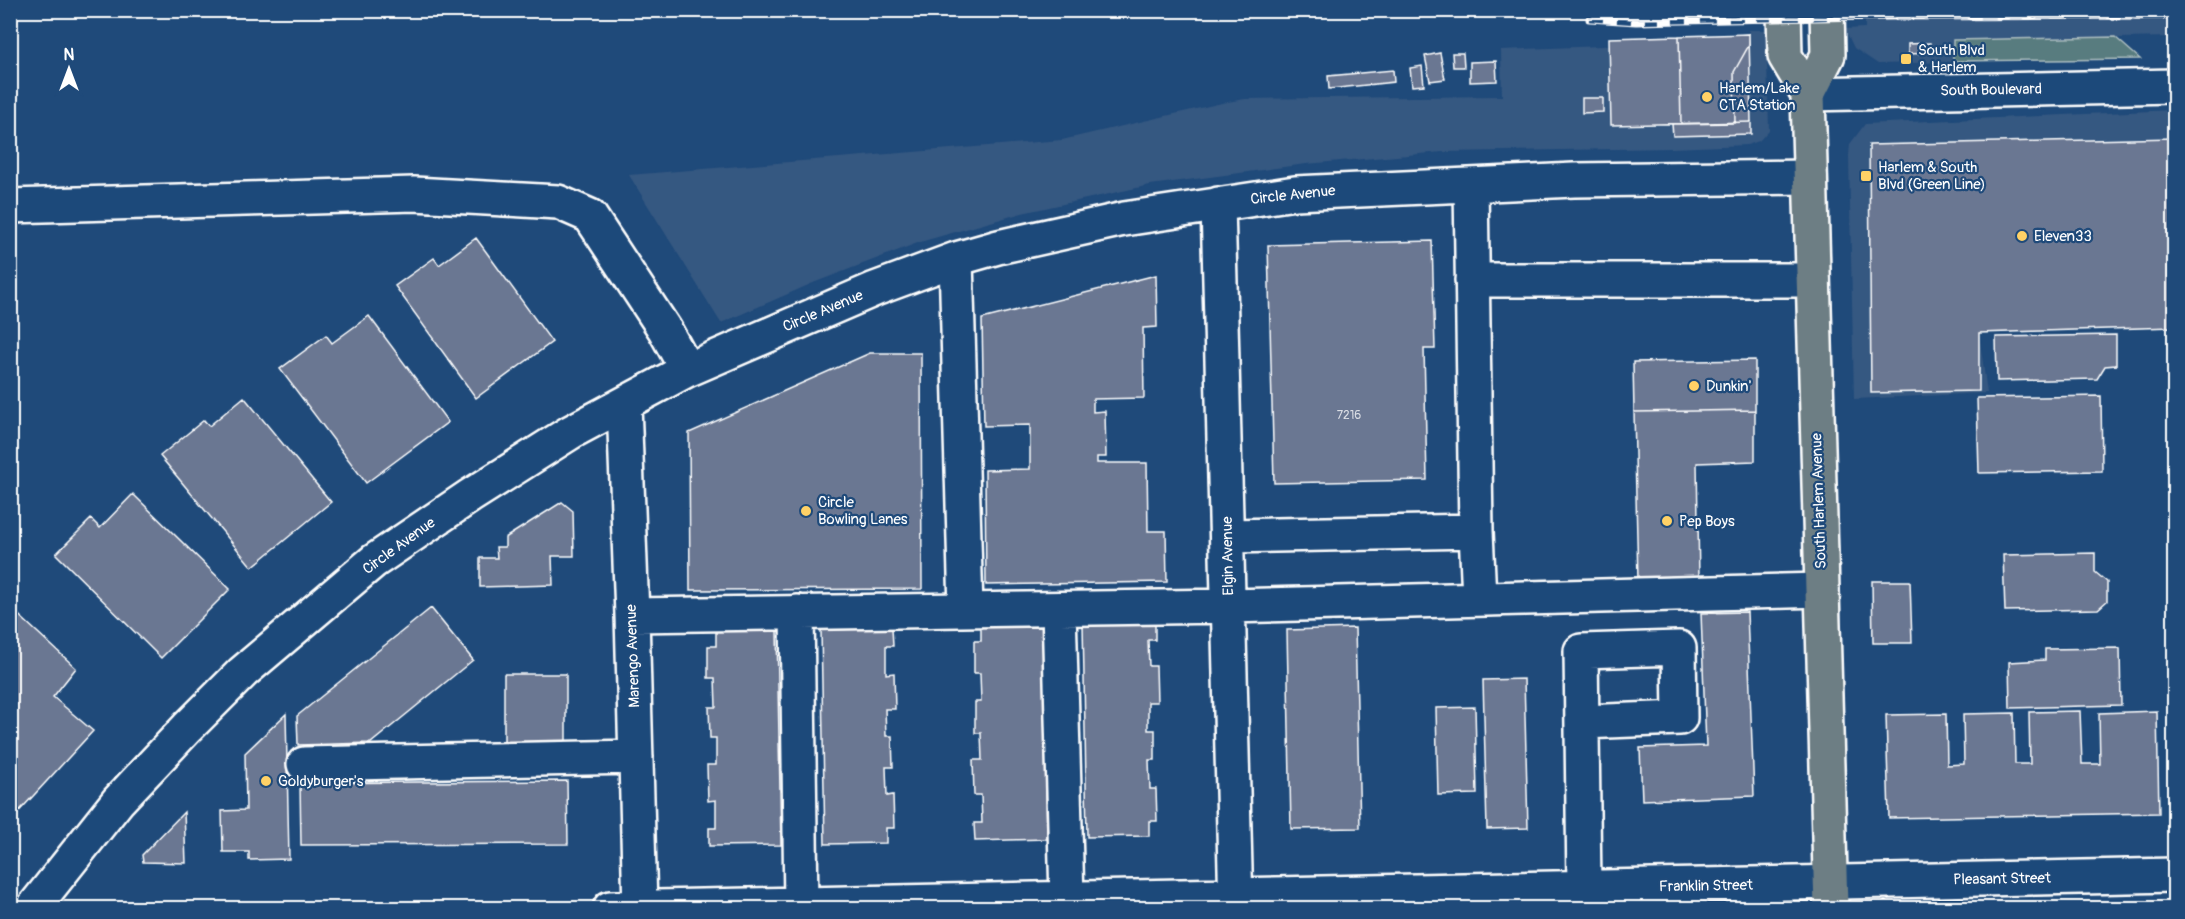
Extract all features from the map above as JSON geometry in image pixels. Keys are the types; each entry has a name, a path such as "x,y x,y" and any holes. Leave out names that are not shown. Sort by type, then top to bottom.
{"main road":[{"name":"South Harlem Avenue","path":"1784,10 1785,56 1808,94"},
{"name":"South Harlem Avenue","path":"1827,10 1828,55 1808,94 1830,896"}],"street":[{"name":"South Boulevard","path":"1808,94 2175,86"},
{"name":"Circle Avenue","path":"33,909 118,801 243,672 374,561 546,448 624,404 687,370 875,289 956,259 1124,219 1296,193 1574,180 1810,177"},
{"path":"1471,185 1479,599"},
{"path":"10,206 414,194 558,202 590,216 665,330 687,370"},
{"name":"Elgin Avenue","path":"1218,204 1236,902"},
{"path":"956,259 966,610"},
{"path":"1472,280 1813,280"},
{"name":"Marengo Avenue","path":"624,404 640,908"},
{"path":"1228,536 1476,531"},
{"path":"632,615 1229,606 1822,590"},
{"path":"1059,609 1067,899"},
{"path":"797,612 801,905"},
{"path":"1583,722 1584,888"},
{"path":"304,764 636,757"},
{"name":"Pleasant Street","path":"1830,896 2175,875"},
{"name":"Franklin Street","path":"610,909 945,905 1067,899 1236,902 1535,899 1584,888 1830,896"}],"shaded area":[{"path":"1865,11 2174,11 2174,37 2116,38 2140,59 1878,64 1854,48 1845,29 1865,28"},
{"path":"1749,30 1766,30 1769,130 1759,141 1747,145 1442,152 1306,164 1150,185 1022,213 920,242 813,283 721,323 629,175 1062,140 1245,99 1502,96 1501,50 1603,46 1609,45 1609,38 1749,34"},
{"name":"Eleven33","path":"2174,110 2174,327 1979,333 1987,393 1854,399 1849,156 1850,144 1865,124"}],"green space":[{"path":"2115,37 2140,59 1953,61 1953,40"}],"building":[{"path":"1756,10 2174,10 2174,14 1757,22"},
{"name":"Harlem/Lake CTA Station","path":"1749,34 1749,45 1734,72 1735,123 1681,124 1679,36"},
{"path":"1749,34 1751,122 1611,125 1609,38"},
{"path":"1930,43 1931,53 1908,54 1908,44"},
{"path":"1440,53 1445,79 1430,81 1425,56"},
{"path":"1452,53 1463,53 1464,67 1453,67"},
{"path":"1496,61 1497,81 1470,82 1470,62"},
{"path":"1422,66 1424,85 1412,86 1410,68"},
{"path":"1393,70 1394,82 1329,89 1328,76"},
{"path":"1582,98 1603,98 1603,112 1582,113"},
{"path":"1751,122 1751,134 1673,136 1672,124"},
{"name":"Eleven33","path":"2174,138 2174,327 1979,333 1979,391 1871,393 1869,145"},
{"path":"476,238 552,342 476,398 395,286 434,258 439,265"},
{"path":"1432,241 1435,349 1424,349 1427,480 1274,483 1268,245"},
{"path":"1156,275 1157,327 1143,328 1144,398 1093,399 1093,412 1105,411 1106,457 1097,457 1097,463 1147,463 1148,531 1166,531 1167,582 986,585 985,470 1030,469 1030,425 984,426 982,319"},
{"path":"369,316 448,422 366,483 280,369 326,335 332,343"},
{"path":"2116,335 2116,365 2105,366 2097,379 1997,381 1996,337"},
{"name":"Circle Bowling Lanes","path":"870,353 921,353 922,589 690,590 689,433"},
{"name":"Dunkin'","path":"1755,360 1755,410 1634,412 1633,362"},
{"path":"2101,396 2102,471 1979,473 1977,398"},
{"path":"244,397 331,502 252,567 160,456 204,420 209,426"},
{"name":"Pep Boys","path":"1755,410 1755,461 1697,463 1699,579 1638,580 1634,412"},
{"path":"133,494 230,589 161,658 56,554 91,519 100,528"},
{"path":"562,502 573,511 574,556 552,556 553,585 480,587 480,558 497,558 496,547 505,547 505,538"},
{"path":"2095,553 2095,572 2107,582 2107,601 2098,609 2005,611 2003,555"},
{"path":"1872,581 1910,581 1912,643 1873,643"},
{"path":"10,607 76,668 53,697 93,731 11,820"},
{"path":"431,608 473,660 371,743 298,745 297,716"},
{"path":"1747,612 1754,796 1642,800 1640,748 1706,746 1701,613"},
{"path":"1155,621 1155,640 1148,640 1149,666 1156,666 1157,702 1148,702 1148,730 1155,730 1155,760 1149,760 1150,789 1156,789 1157,821 1149,821 1149,836 1087,837 1083,623"},
{"path":"1043,625 1047,839 975,841 974,823 982,823 981,795 974,795 973,760 982,760 981,733 975,733 975,702 981,702 980,673 974,673 974,641 981,641 981,626"},
{"path":"892,628 893,646 886,646 886,674 894,673 895,709 885,709 886,736 892,736 893,767 886,767 887,796 893,795 894,828 886,828 886,843 825,844 821,630"},
{"path":"1355,628 1360,828 1291,829 1287,630"},
{"path":"777,630 781,845 709,846 709,828 716,828 716,800 708,801 707,765 716,765 716,738 710,738 709,707 716,707 715,678 708,678 708,646 716,646 716,631"},
{"path":"2120,648 2121,705 2010,708 2009,662 2045,660 2045,649"},
{"path":"504,674 566,674 566,742 504,742"},
{"path":"1524,679 1528,828 1487,829 1483,680"},
{"path":"1475,707 1477,794 1438,795 1436,708"},
{"path":"2080,711 2082,764 2100,764 2099,713 2157,711 2159,813 1889,818 1886,715 1946,714 1947,765 1964,764 1963,714 2014,713 2015,764 2030,764 2029,712"},
{"name":"Goldyburger's","path":"286,714 289,859 249,860 249,852 223,852 222,811 246,810 245,753"},
{"path":"567,781 568,844 301,845 300,783"},
{"path":"184,812 186,863 143,862 142,855"}],"railway":[{"path":"1589,19 1636,22 1865,17 2174,16"}],"place":[{"name":"South Blvd & Harlem","path":"1906,59"},
{"name":"Harlem/Lake CTA Station","path":"1707,97"},
{"name":"Harlem & South Blvd (Green Line)","path":"1866,176"},
{"name":"Eleven33","path":"2022,236"},
{"name":"Dunkin'","path":"1694,386"},
{"name":"Circle Bowling Lanes","path":"806,511"},
{"name":"Pep Boys","path":"1667,521"},
{"name":"Goldyburger's","path":"266,781"}]}
